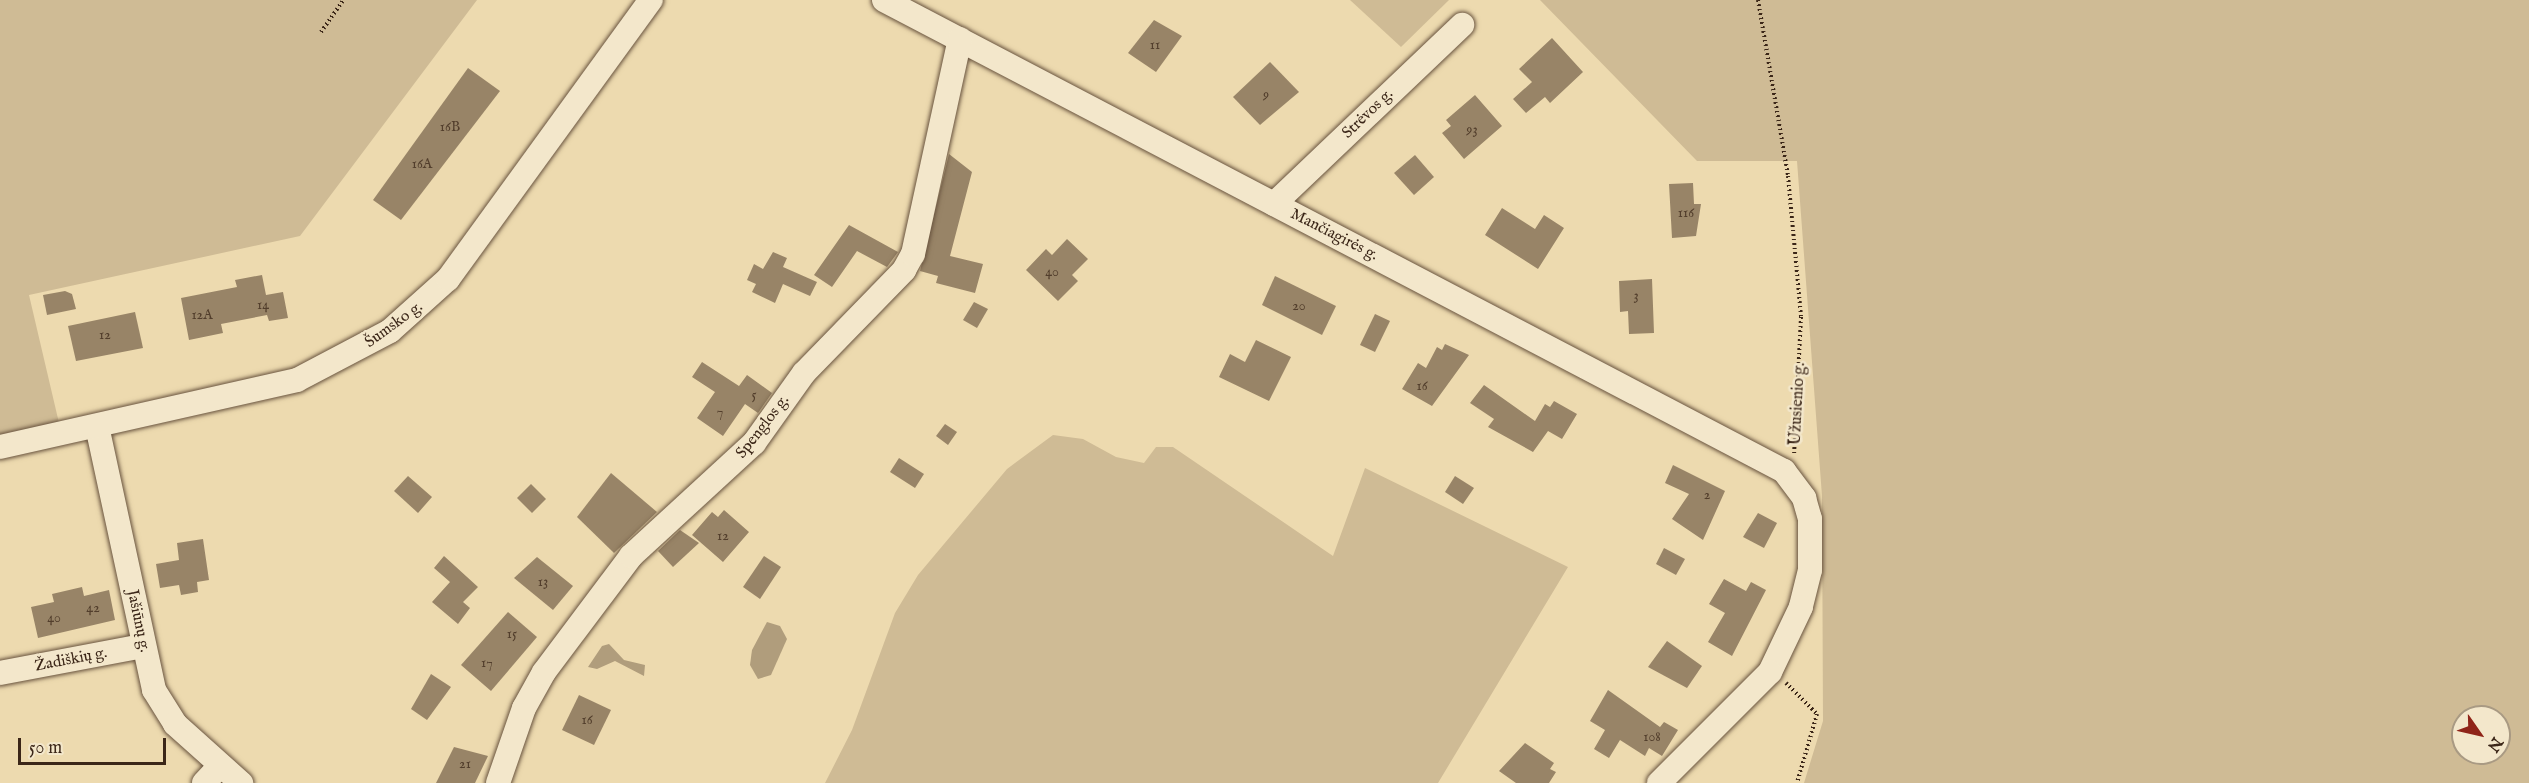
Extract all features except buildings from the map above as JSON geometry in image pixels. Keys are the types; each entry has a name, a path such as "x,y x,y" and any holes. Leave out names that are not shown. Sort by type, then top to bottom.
{"street":[{"name":"Šumsko g.","path":"0,447 297,380 355,353 421,308 448,279 651,0"},
{"name":"Mančiagirės g.","path":"884,0 1784,471"},
{"name":"Strėvos g.","path":"1274,204 1462,25"},
{"name":"Spenglos g.","path":"498,783 524,708 544,672 631,556 754,443 804,373 904,270 960,39"},
{"name":"Jašiūnų g.","path":"97,426 154,690 211,775 241,783"},
{"path":"1659,783 1770,672 1802,608 1810,570 1810,519 1804,498 1784,471"},
{"name":"Žadiškių g.","path":"0,673 143,646"}],"path":[{"path":"321,32 343,0"},
{"name":"Užusienio g.","path":"1758,0 1788,176 1801,317 1799,435 1784,471"},
{"path":"1770,672 1817,714 1797,783"}],"shaded area":[{"path":"0,0 477,0 300,236 29,295 59,423 0,436"},
{"path":"1350,0 1449,0 1401,47"},
{"path":"1540,0 2529,0 2529,783 1804,783 1823,721 1822,496 1797,161 1697,161"},
{"path":"1053,435 1083,439 1116,457 1144,463 1156,447 1173,447 1333,556 1365,468 1568,567 1438,783 825,783 852,730 895,613 918,575 1007,469"},
{"path":"767,622 780,626 787,639 771,675 758,679 750,665 752,650"},
{"path":"609,644 624,660 645,665 644,676 615,661 597,669 588,667 602,646"}]}
